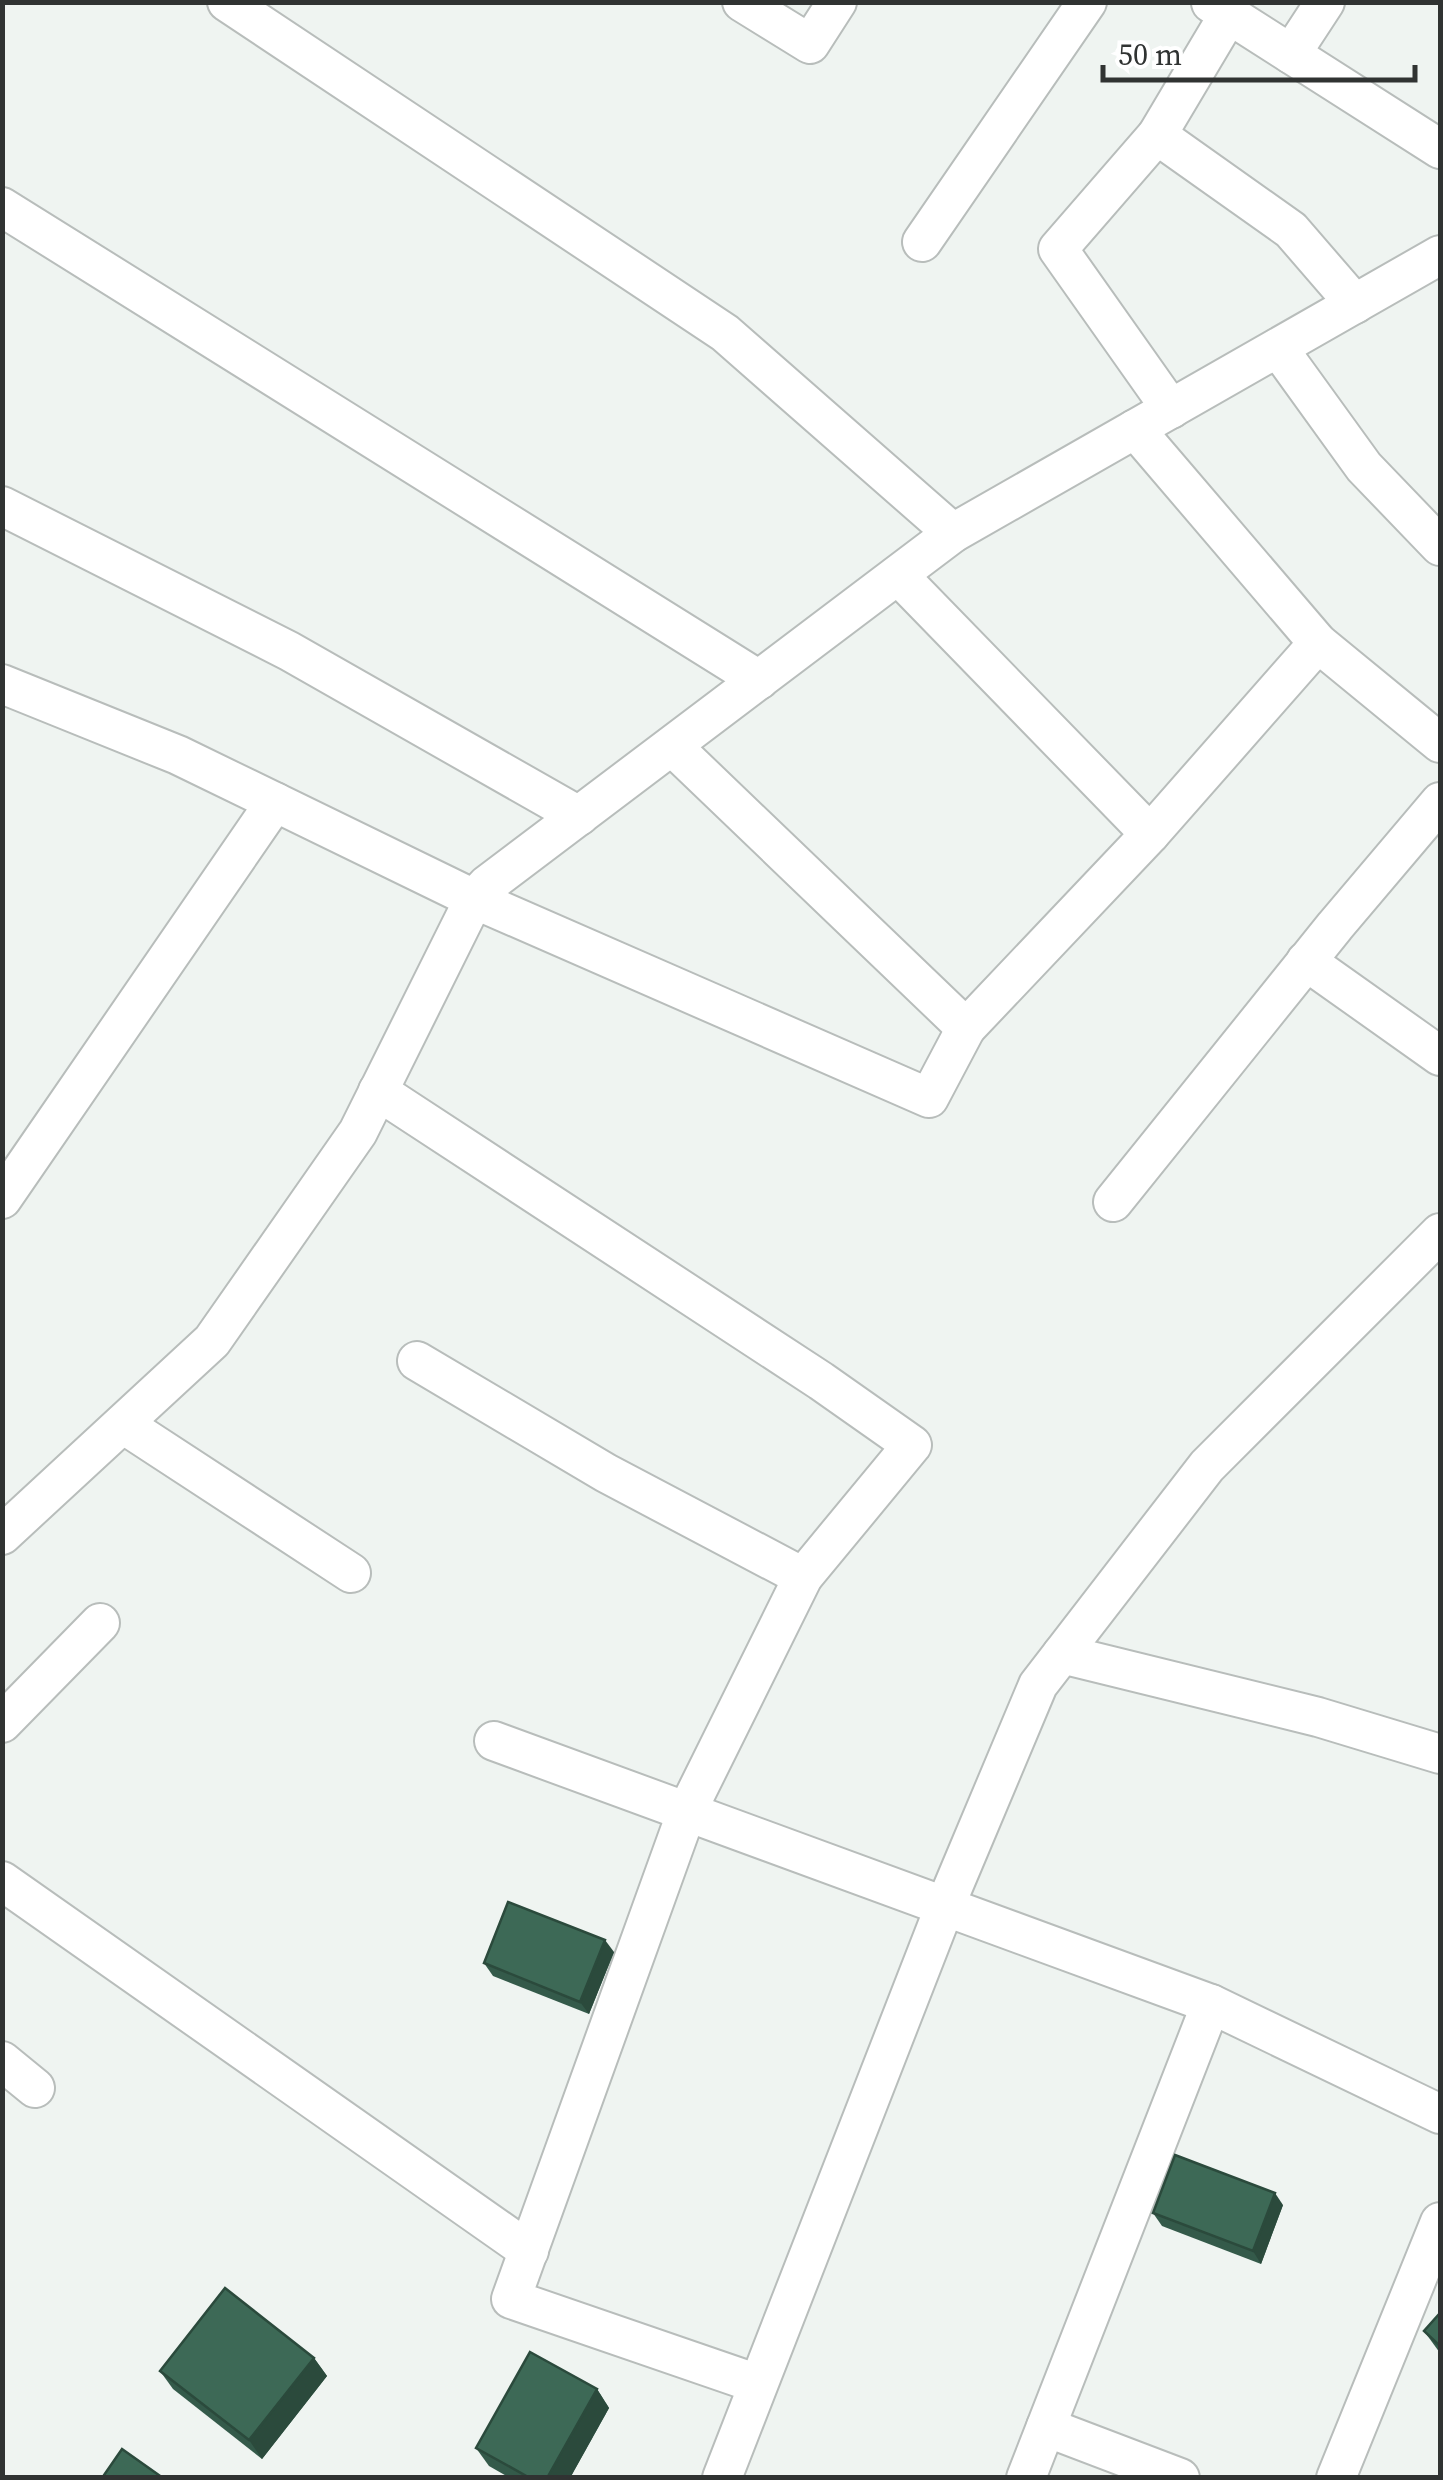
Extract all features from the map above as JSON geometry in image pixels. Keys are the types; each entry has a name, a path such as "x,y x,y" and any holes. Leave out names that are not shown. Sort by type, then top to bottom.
{"street":[{"path":"227,2 725,333 953,533"},
{"path":"742,2 810,44 837,2"},
{"path":"922,242 1087,2"},
{"path":"1291,54 1325,2"},
{"path":"1170,408 1058,249 1157,135 1220,8 1440,149"},
{"path":"1157,135 1291,230 1355,304"},
{"path":"2,207 759,680"},
{"path":"2,1536 212,1342 358,1132 474,899 953,533 1440,255"},
{"path":"1278,348 1364,467 1440,546"},
{"path":"1135,429 1318,643 1440,743"},
{"path":"2,506 289,651 579,816"},
{"path":"898,575 1150,834"},
{"path":"2,684 178,755 474,899 928,1098 966,1028 1150,834 1318,643"},
{"path":"672,746 966,1028"},
{"path":"2,1198 274,802"},
{"path":"1113,1202 1440,802"},
{"path":"1306,962 1440,1056"},
{"path":"378,1090 821,1380 912,1445 803,1577 686,1811 511,2299 758,2384"},
{"path":"722,2478 945,1906 1038,1685 1207,1466 1440,1233"},
{"path":"418,1361 606,1473 803,1577"},
{"path":"123,1424 350,1573"},
{"path":"2,1723 100,1623"},
{"path":"1062,1654 1318,1718 1440,1754"},
{"path":"494,1741 1212,2004 1440,2114"},
{"path":"2,1882 529,2251"},
{"path":"1026,2478 1212,2004"},
{"path":"2,2061 35,2088"},
{"path":"1336,2478 1440,2222"},
{"path":"1046,2427 1180,2478"}],"building":[{"path":"508,1902 605,1940 580,2002 484,1963"},
{"path":"1175,2155 1275,2193 1253,2251 1153,2213"},
{"path":"225,2288 314,2358 249,2440 160,2371"},
{"path":"1440,2313 1440,2346 1424,2331"},
{"path":"530,2352 597,2389 547,2478 530,2478 476,2448"},
{"path":"122,2449 163,2478 102,2478"}]}
